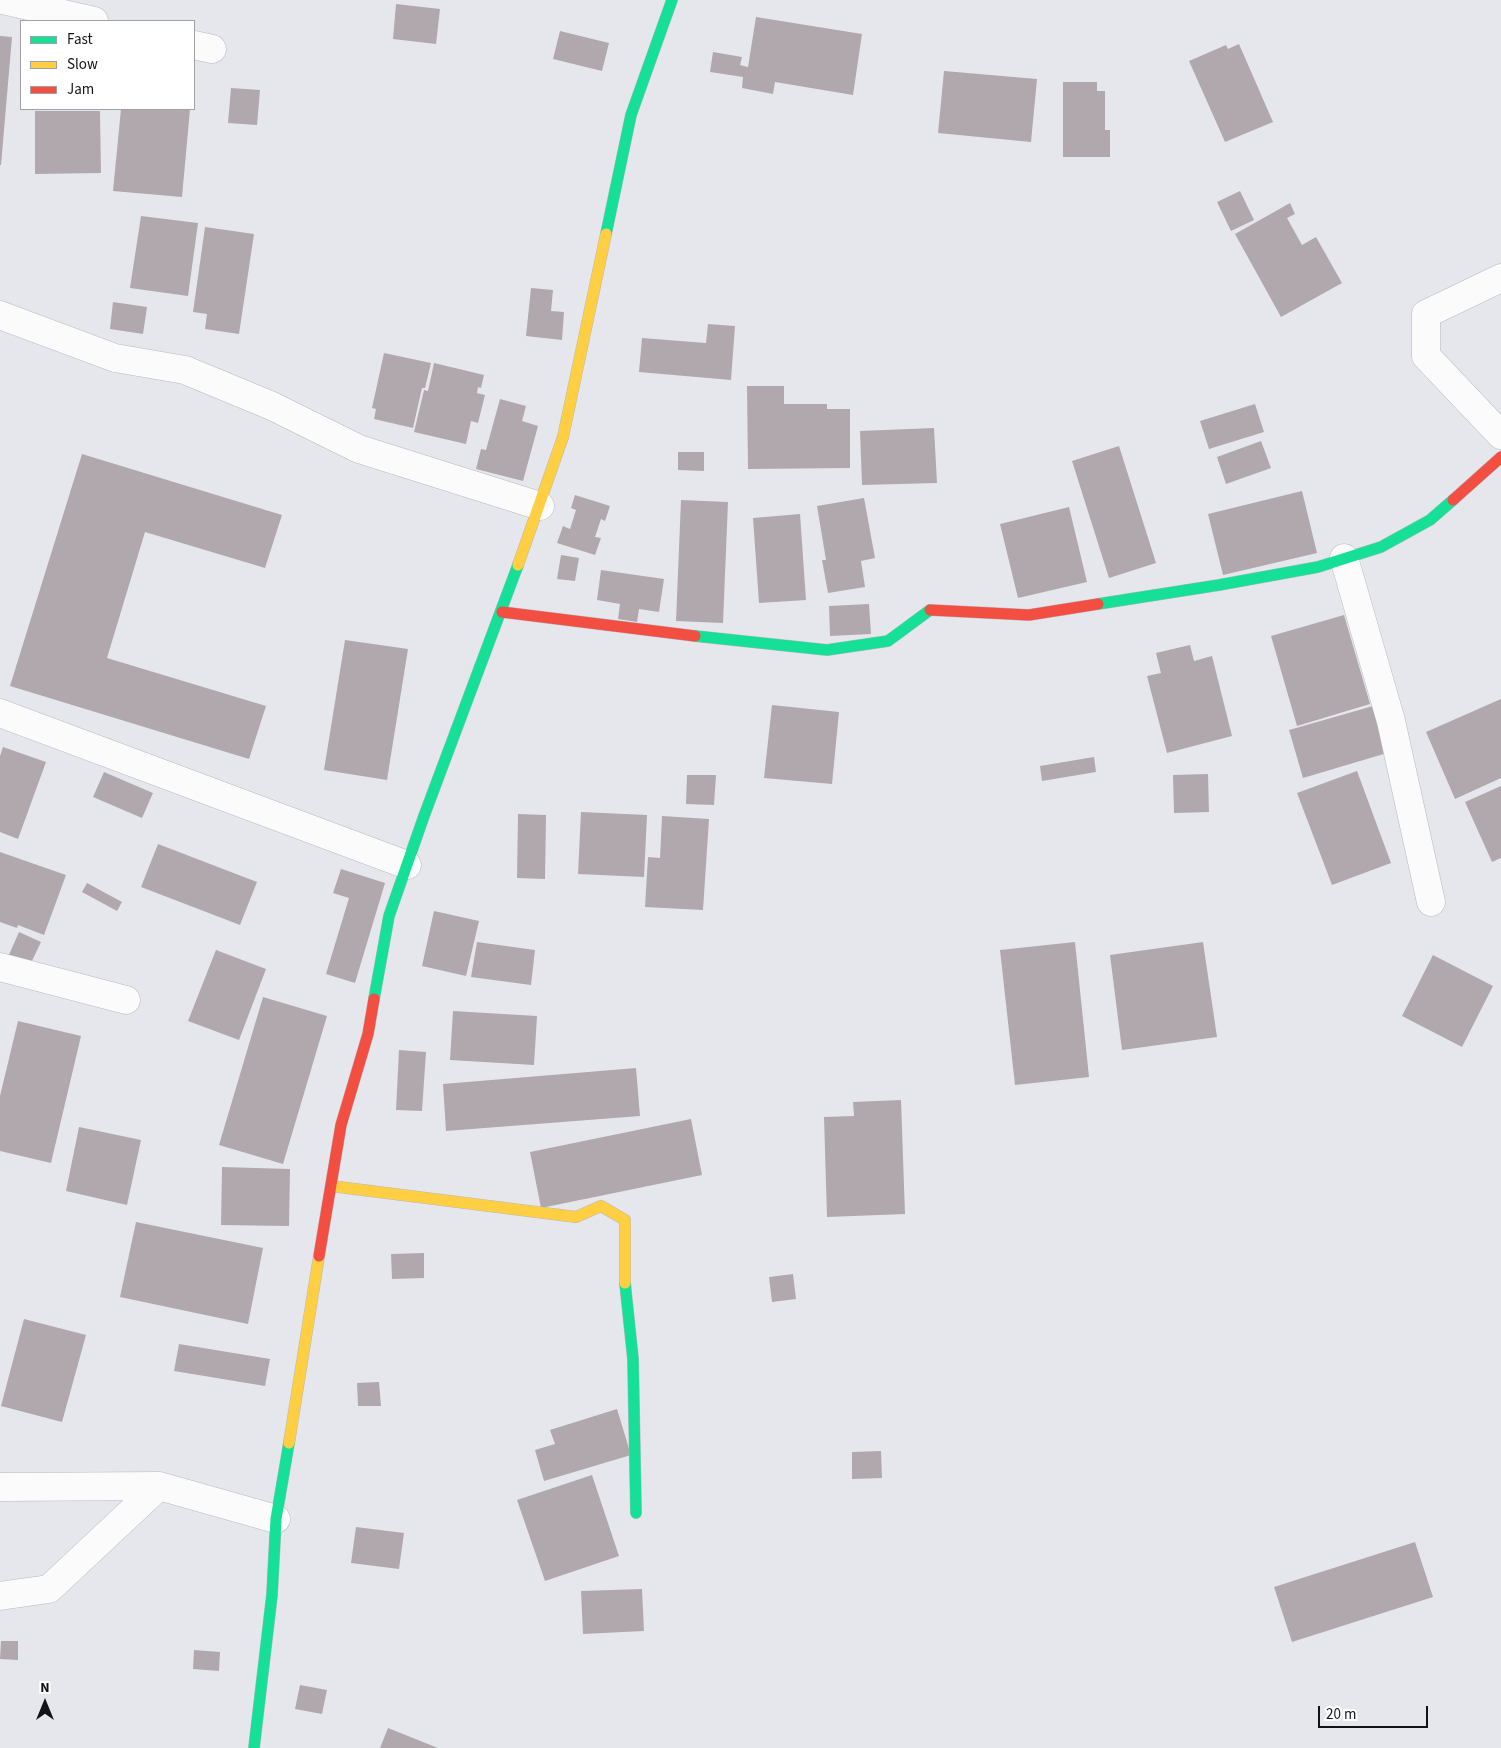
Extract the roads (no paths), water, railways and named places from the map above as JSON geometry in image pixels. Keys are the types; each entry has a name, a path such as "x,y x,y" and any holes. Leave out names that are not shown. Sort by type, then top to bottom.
{"street":[{"path":"3,0 90,20"},
{"path":"254,1748 272,1595 276,1519 341,1125 368,1034 389,916 424,816 502,612 563,437 632,115 672,0"},
{"path":"1501,278 1426,314 1426,356 1501,436"},
{"path":"0,315 115,358 185,370 272,406 359,449 540,506"},
{"path":"502,612 827,650 888,641 931,609 1029,615 1237,582 1318,567 1381,547 1430,520 1501,457"},
{"path":"1344,558 1391,721 1431,902"},
{"path":"0,714 407,865"},
{"path":"0,967 126,1000"},
{"path":"331,1186 576,1217 601,1206 625,1220 626,1294 633,1359 636,1513"},
{"path":"0,1487 159,1486 276,1519"},
{"path":"0,1596 49,1589 159,1486"}]}
